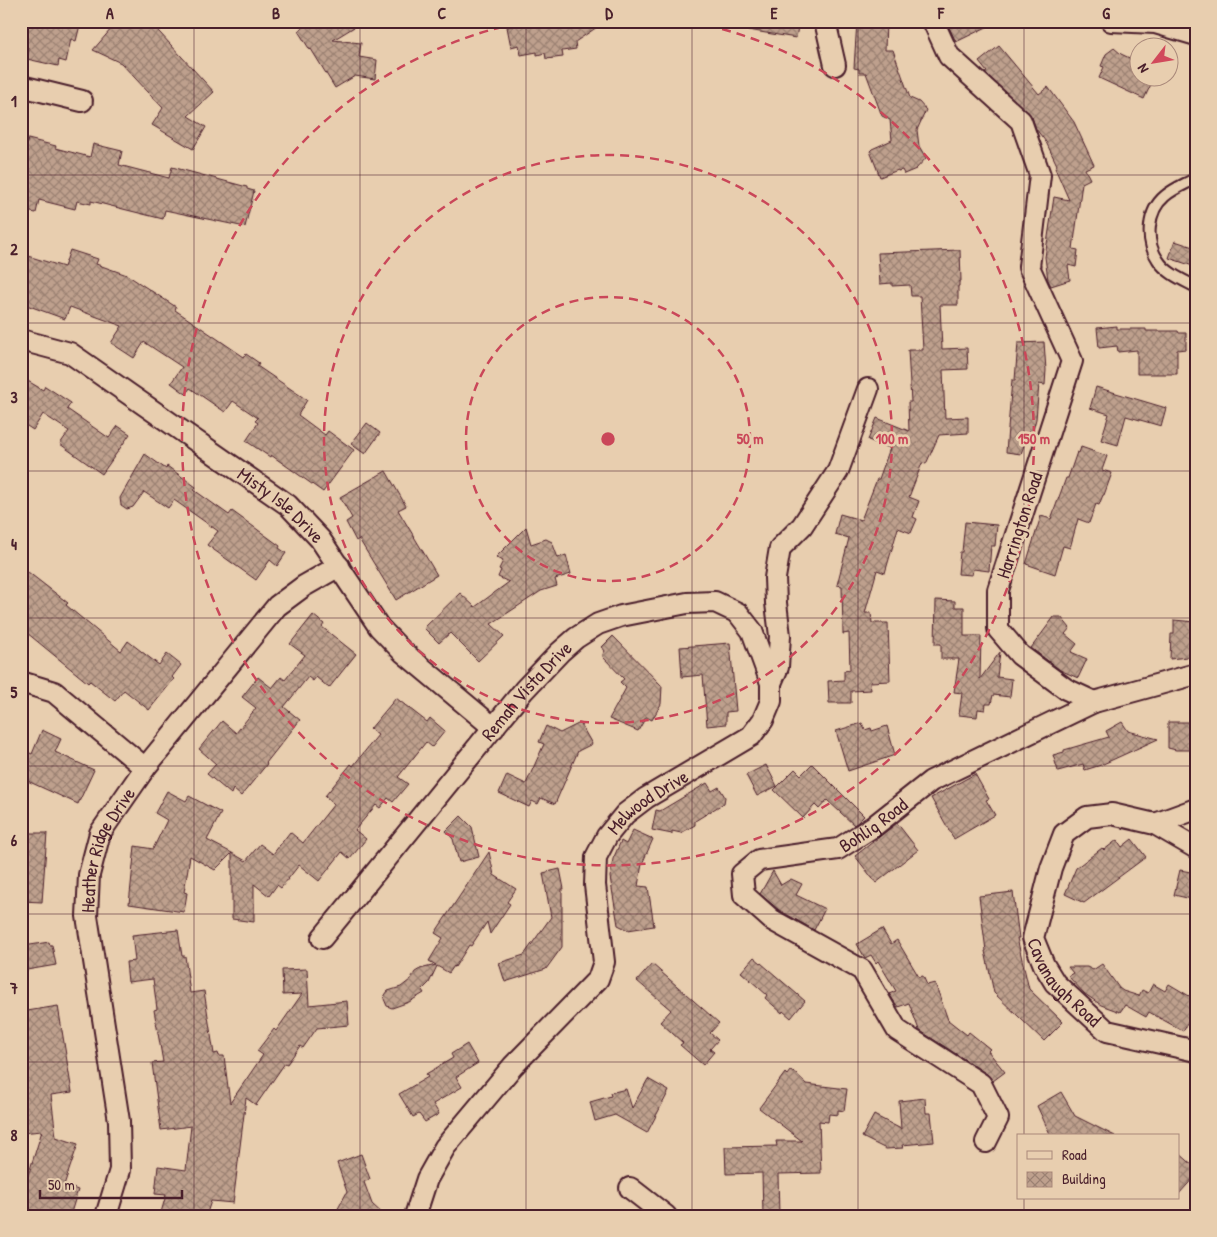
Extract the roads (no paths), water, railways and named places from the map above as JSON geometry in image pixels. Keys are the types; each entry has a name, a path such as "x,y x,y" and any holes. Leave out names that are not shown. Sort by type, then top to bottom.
{"street":[{"path":"824,21 836,65"},
{"name":"Harrington Road","path":"933,21 949,56 1021,121 1040,175 1029,267 1072,361 998,590 998,629 1020,655 1066,689 1094,702"},
{"path":"1111,21 1155,23 1196,35"},
{"path":"21,86 82,101"},
{"name":"Misty Isle Drive","path":"21,340 70,353 288,505 320,540 379,627 403,652 494,728"},
{"name":"Melwood Drive","path":"414,1216 427,1179 445,1147 514,1066 598,979 604,962 595,884 596,857 607,836 624,814 646,798 751,736 763,720 771,701 771,683 778,668 780,636 775,578 780,548 802,526 838,472 868,389"},
{"name":"Heather Ridge Drive","path":"106,1216 120,1170 119,1121 87,916 89,875 100,834 145,768 277,606 304,586 338,566"},
{"name":"Remah Vista Drive","path":"322,938 524,690 560,652 576,638 598,624 621,616 687,603 714,602 738,613 752,631 771,683"},
{"name":"Bohlig Road","path":"986,1142 998,1118 981,1084 896,1030 862,970 772,920 744,896 742,874 759,860 838,849 874,826 931,781 1094,702 1196,674"},
{"path":"21,682 54,692 145,768"},
{"path":"1155,824 1196,809"},
{"name":"Cavanaugh Road","path":"1196,848 1155,824 1112,814 1087,817 1064,834 1051,868 1033,938 1044,965 1055,983 1106,1031 1196,1051"},
{"path":"630,1188 666,1216"}],"lane":[{"path":"1196,178 1165,195 1156,206 1150,221 1150,242 1158,261 1171,273 1196,287"}]}
